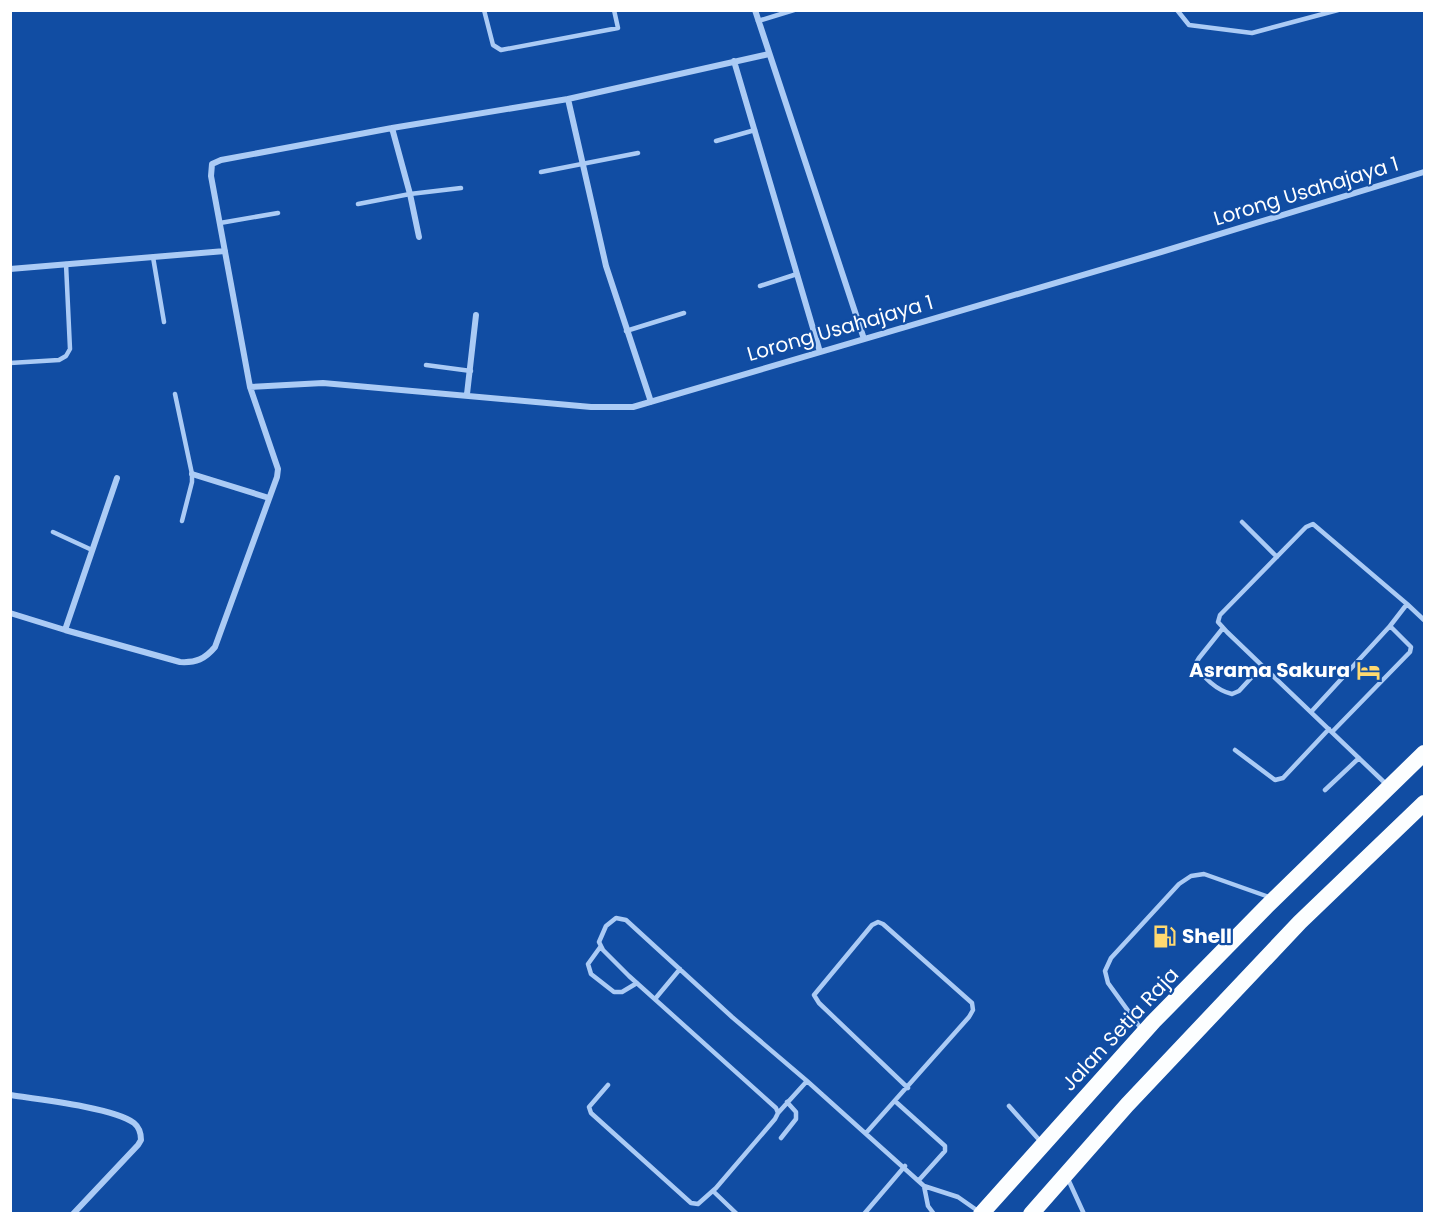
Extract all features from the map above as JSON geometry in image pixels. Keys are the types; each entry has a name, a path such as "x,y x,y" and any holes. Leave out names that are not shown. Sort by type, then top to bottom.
{"highway":[{"name":"Jalan Setia Raja","path":"981,1213 1144,1033 1275,899 1425,753"},
{"path":"1031,1214 1127,1105 1300,922 1425,803"}],"street":[{"path":"755,10 864,339"},
{"path":"10,613 180,662 195,663 215,647 278,469 250,387 211,176 210,168 215,162 392,128 568,99 769,54"},
{"path":"735,61 820,352"},
{"path":"568,99 606,266 651,402"},
{"path":"392,128 419,237"},
{"name":"Lorong Usahajaya 1","path":"250,387 323,383 468,394 591,407 633,407 1425,172"},
{"path":"10,269 225,251"},
{"path":"468,394 476,315"},
{"path":"192,474 269,498"},
{"path":"65,630 117,478"},
{"path":"10,1095 108,1112 133,1122 138,1127 141,1140 138,1145 73,1214"}],"lane":[{"path":"484,10 493,45 501,50 618,28 614,10"},
{"path":"758,21 794,10"},
{"path":"1177,10 1189,25 1252,33 1338,10"},
{"path":"716,141 755,130"},
{"path":"541,172 638,153"},
{"path":"358,204 410,194 461,188"},
{"path":"220,223 278,213"},
{"path":"153,257 164,322"},
{"path":"10,363 59,360 66,356 70,349 66,264"},
{"path":"760,286 797,274"},
{"path":"627,331 684,313"},
{"path":"426,365 471,371"},
{"path":"175,394 192,474 182,521"},
{"path":"1242,522 1276,557"},
{"path":"1390,787 1218,622 1220,615 1276,557 1306,527 1313,524 1425,620"},
{"path":"52,532 92,550"},
{"path":"1311,712 1390,626 1407,604"},
{"path":"1235,750 1275,780 1283,778 1410,652 1410,647 1390,626"},
{"path":"1223,628 1198,658 1196,663 1198,670 1222,692 1232,694 1239,691 1262,666"},
{"path":"1325,790 1359,758"},
{"path":"1144,1033 1108,983 1105,971 1111,958 1179,884 1191,876 1204,874 1275,899"},
{"path":"778,1113 776,1108 637,983 601,946 599,942 606,926 616,918 626,920 732,1017 905,1166 924,1186 928,1206 934,1214"},
{"path":"867,1133 908,1088 973,1010 972,1003 878,922 872,925 814,995 908,1088"},
{"path":"601,946 588,964 591,974 614,992 622,992 637,983"},
{"path":"655,999 680,969"},
{"path":"608,1085 589,1107 591,1113 691,1203 698,1204 713,1191 807,1081"},
{"path":"896,1101 945,1146 945,1151 919,1180"},
{"path":"781,1138 796,1119 796,1112 787,1102"},
{"path":"1009,1106 1043,1144"},
{"path":"864,1214 905,1166"},
{"path":"1066,1173 1084,1214"},
{"path":"924,1186 958,1197 981,1213"},
{"path":"713,1191 736,1213"}],"place":[{"name":"Asrama Sakura","path":"1368,670"},
{"name":"Shell","path":"1164,936"}]}
